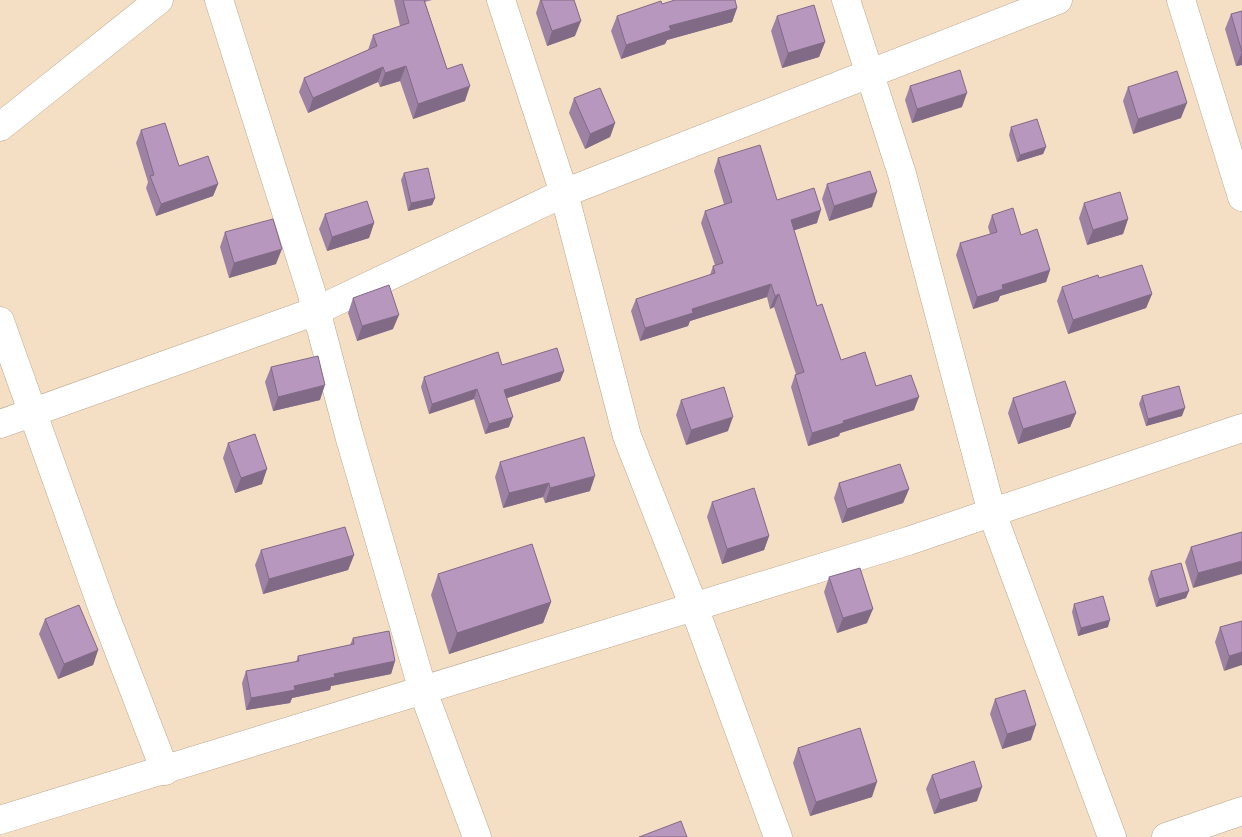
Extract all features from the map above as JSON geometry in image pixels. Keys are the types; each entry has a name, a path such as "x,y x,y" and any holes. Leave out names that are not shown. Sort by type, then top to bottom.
{"street":[{"path":"0,127 160,0"},
{"path":"219,0 316,310 423,691 477,837"},
{"path":"501,0 564,193 627,436 694,608 778,837"},
{"path":"846,0 902,174 992,513 1112,837"},
{"path":"0,424 316,310 564,193 1058,0"},
{"path":"1181,0 1242,197"},
{"path":"0,321 102,607 165,771"},
{"path":"0,820 694,608 992,513 1242,428"},
{"path":"1166,837 1242,811"}],"building":[{"path":"403,0 424,0 447,69 462,64 470,86 418,104 406,66 385,73 383,67 313,98 304,78 377,46 373,35 409,23"},
{"path":"541,0 574,0 581,21 552,31"},
{"path":"675,0 735,0 737,8 669,26 671,30 626,45 617,16 661,1 662,4"},
{"path":"814,5 825,42 788,53 777,16"},
{"path":"1242,11 1242,52 1231,14"},
{"path":"960,70 967,93 917,109 910,86"},
{"path":"1177,71 1187,103 1138,119 1128,87"},
{"path":"600,88 615,123 590,134 574,98"},
{"path":"1037,119 1046,147 1020,155 1011,127"},
{"path":"165,123 179,166 208,156 218,184 161,204 150,176 154,175 141,130"},
{"path":"760,145 777,200 814,188 821,210 791,220 817,306 822,304 841,360 865,352 876,386 911,375 919,397 812,433 795,375 804,372 779,294 775,296 771,284 692,309 693,313 645,328 636,299 715,273 713,266 723,263 705,211 732,202 718,158"},
{"path":"428,168 435,198 411,203 404,173"},
{"path":"870,171 877,192 834,206 827,184"},
{"path":"1120,192 1128,219 1093,230 1084,203"},
{"path":"367,201 374,223 332,237 325,214"},
{"path":"1013,208 1021,235 1037,229 1050,270 1002,285 1003,289 977,297 960,243 997,232 992,215"},
{"path":"273,219 282,249 234,263 225,232"},
{"path":"1142,265 1152,294 1073,320 1062,287 1098,275 1099,278"},
{"path":"389,285 399,315 362,326 353,298"},
{"path":"557,348 564,371 504,390 513,417 489,424 477,389 432,404 424,377 498,352 502,365"},
{"path":"318,356 325,385 278,397 271,367"},
{"path":"1065,381 1076,413 1023,429 1013,398"},
{"path":"1179,386 1185,408 1148,419 1142,396"},
{"path":"724,387 733,417 691,430 681,400"},
{"path":"255,434 267,469 241,478 228,443"},
{"path":"584,437 595,476 550,488 549,483 509,493 500,462"},
{"path":"900,464 909,489 847,509 839,483"},
{"path":"754,488 769,536 727,549 712,502"},
{"path":"345,527 354,555 269,579 261,550"},
{"path":"1242,532 1242,561 1198,573 1191,547"},
{"path":"532,544 551,602 457,633 438,574"},
{"path":"1181,563 1189,591 1159,599 1151,571"},
{"path":"860,568 873,609 843,618 829,577"},
{"path":"1103,596 1110,620 1081,628 1074,604"},
{"path":"79,605 98,650 64,664 45,619"},
{"path":"1242,621 1242,652 1229,656 1220,627"},
{"path":"389,631 395,661 334,674 335,677 294,686 295,690 251,698 246,671 299,661 298,656 354,644 353,638"},
{"path":"1025,690 1036,725 1007,734 995,699"},
{"path":"860,728 877,782 816,802 798,748"},
{"path":"974,761 982,787 940,800 932,775"},
{"path":"681,821 687,837 639,837"}]}
